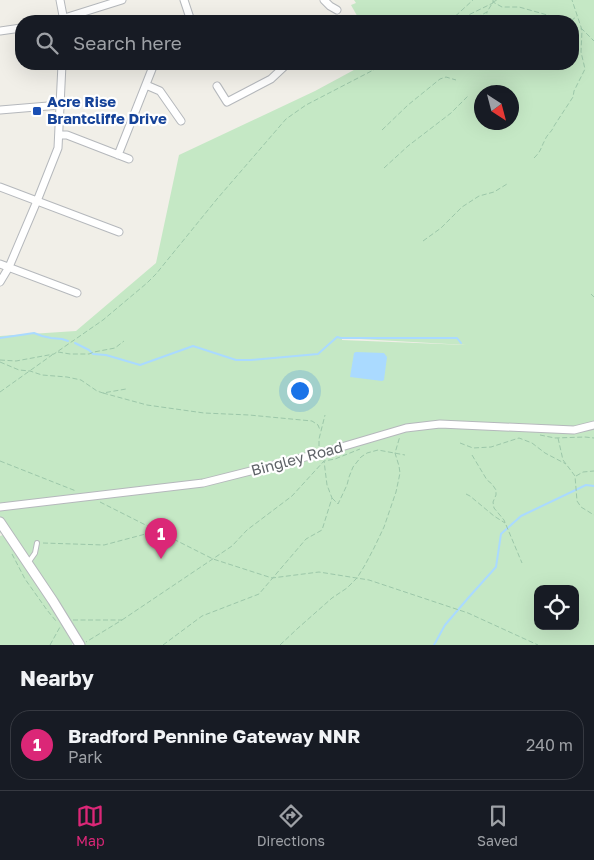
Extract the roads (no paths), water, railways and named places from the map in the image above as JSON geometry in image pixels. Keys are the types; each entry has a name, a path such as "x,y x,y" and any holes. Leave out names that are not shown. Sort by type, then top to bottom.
{"street":[{"path":"60,0 63,15"},
{"path":"78,15 122,0"},
{"path":"184,0 189,15"},
{"path":"324,0 337,10"},
{"path":"0,31 15,29"},
{"path":"0,282 9,267 58,148 62,70"},
{"path":"118,155 152,70"},
{"path":"217,86 226,102 271,80 281,70"},
{"path":"146,85 160,91 181,120"},
{"path":"0,110 60,105"},
{"path":"59,135 67,135 129,159"},
{"path":"0,187 119,232"},
{"path":"0,264 77,293"},
{"name":"Bingley Road","path":"0,507 203,483 321,453 386,433 424,425 440,424 574,430 594,425"},
{"path":"1,527 28,563 63,623 79,644"}],"lane":[{"path":"28,563 35,553 37,543"}],"water":[{"path":"354,353 384,353 387,357 384,380 350,377"}],"waterway":[{"path":"0,338 34,333 68,341"},
{"path":"75,343 93,354 106,355 140,365 193,346 236,360 251,360 318,354 337,337 457,338 461,343"},
{"path":"434,645 445,625 496,567 501,534 521,516 586,485 594,486"}],"place":[{"name":"Acre Rise Brantcliffe Drive","path":"37,111"},
{"name":"Bradford Pennine Gateway NNR","path":"161,559"}]}
